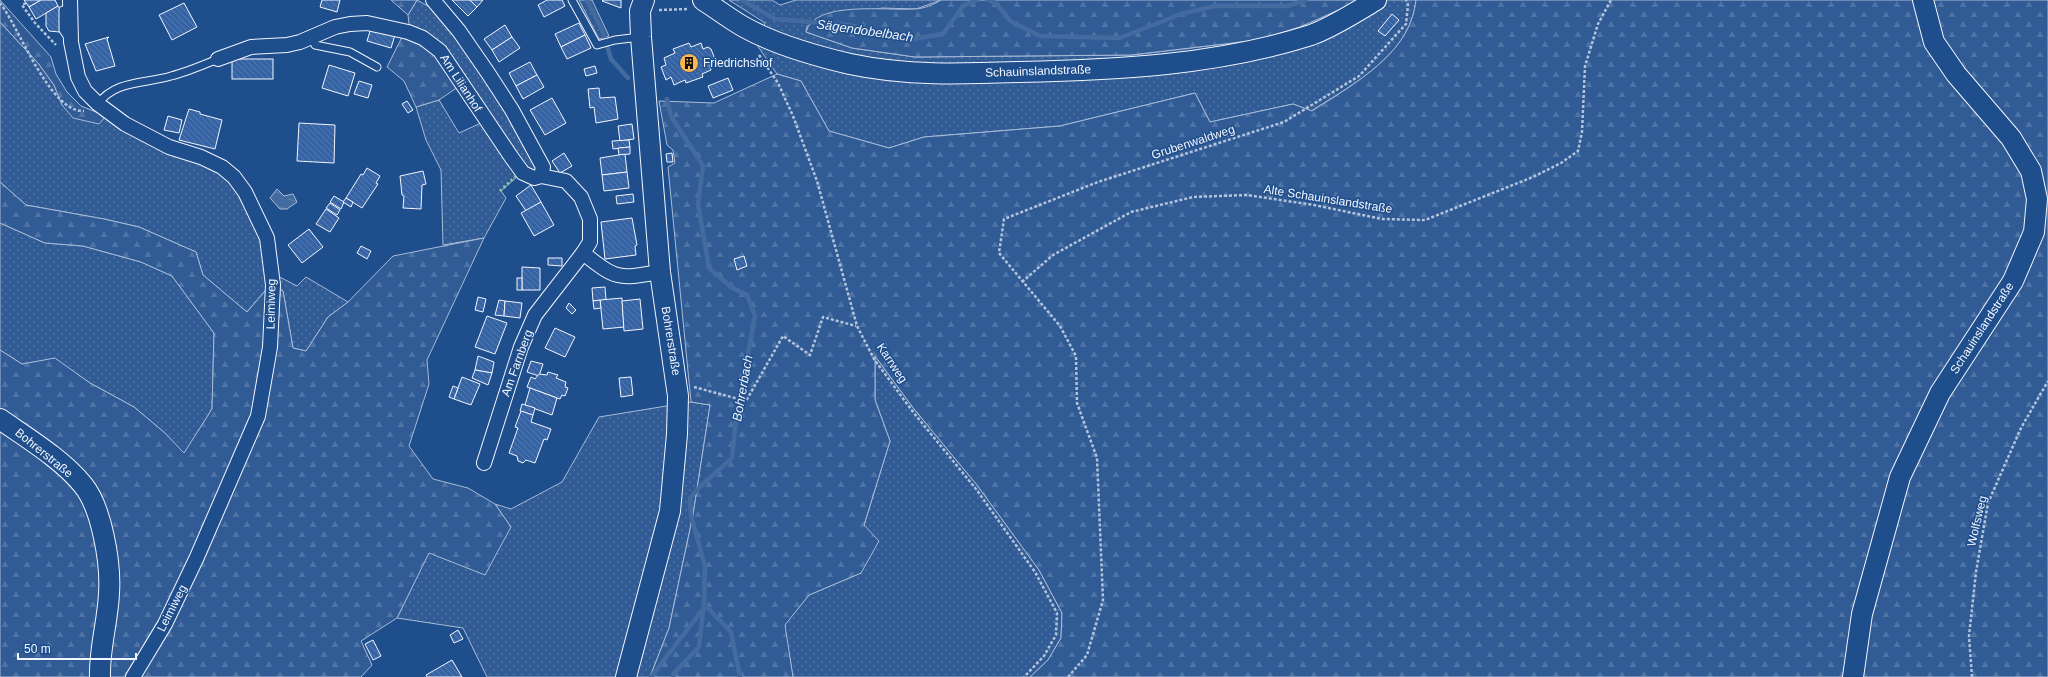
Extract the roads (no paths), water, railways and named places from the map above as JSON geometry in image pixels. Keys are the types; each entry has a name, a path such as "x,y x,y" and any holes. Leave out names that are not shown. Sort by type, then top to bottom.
{"main road":[{"name":"Schauinslandstraße","path":"704,1 744,30 850,64 889,71 952,74 1042,72 1133,67 1194,61 1262,49 1313,34 1376,0"},
{"name":"Schauinslandstraße","path":"1853,677 1862,614 1900,478 1940,393 2013,281 2034,232 2037,199 2031,171 2011,138 1956,74 1934,42 1923,0"},
{"name":"Bohrerstraße","path":"626,677 670,512 677,434 677,383 660,272 641,37 642,5"},
{"name":"Bohrerstraße","path":"0,419 55,459 84,486 99,518 108,557 110,593 100,659 100,677"}],"street":[{"path":"433,0 459,31 512,110 543,167 541,176"},
{"name":"Leimiweg","path":"67,5 71,42 78,77 85,91 98,104 125,124 168,147 201,157 222,167 234,177 245,192 267,238 274,285 270,347 258,416 235,471 169,617 133,677"},
{"name":"Am Lilianhof","path":"218,59 251,47 287,45 336,27 367,23 408,32 423,38 440,51 523,173 534,178 541,176 566,181 580,197 590,219 590,242 583,253"},
{"path":"583,253 604,270 619,277 660,272"},
{"name":"Am Farnberg","path":"484,463 524,340 536,315 583,253"}],"lane":[{"path":"572,0 597,45 615,40 641,37"},
{"path":"311,37 315,44 350,52 376,66"},
{"path":"98,104 104,96 120,86 171,76 218,59"}],"water":[{"path":"277,189 284,196 293,194 297,202 287,209 280,209 270,198"}],"waterway":[{"name":"Bohrerbach","path":"587,0 603,32 611,59 628,78"},
{"name":"Sägendobelbach","path":"742,0 775,19 848,25 912,39 943,34 963,6 977,0"},
{"name":"Sägendobelbach","path":"988,0 996,3 1010,21 1040,36 1120,38 1181,14 1215,6 1288,6 1306,0"},
{"name":"Bohrerbach","path":"667,99 671,116 703,166 698,204 709,268 731,287 747,295 755,316 736,419 732,458 690,498 691,515 705,566 704,604 699,647 674,673 673,677"},
{"path":"704,604 731,632 740,677"},
{"path":"651,677 703,609"}],"place":[{"name":"Friedrichshof","path":"689,63"}]}
